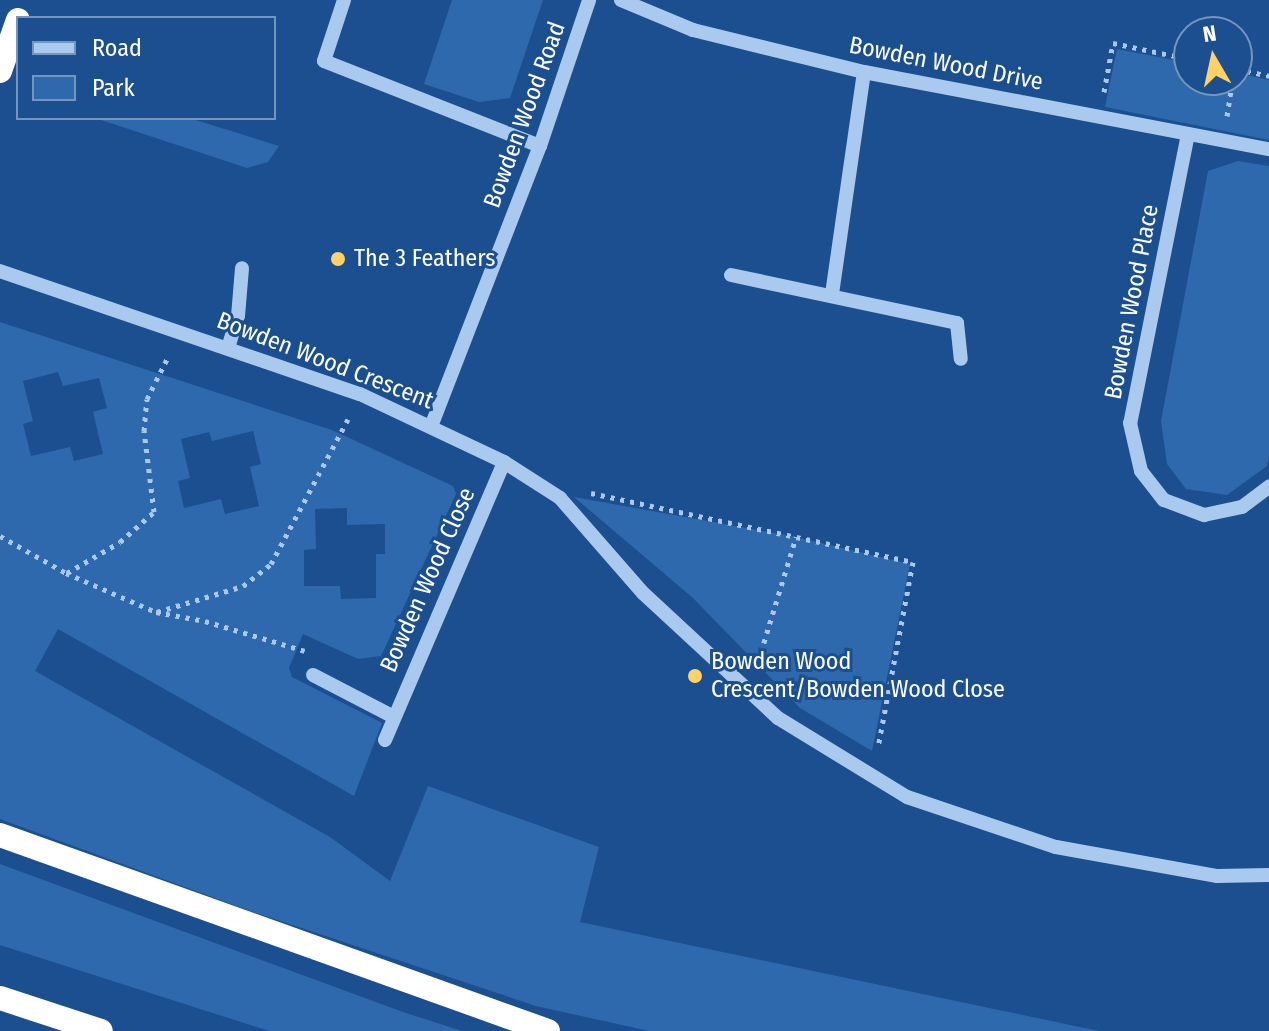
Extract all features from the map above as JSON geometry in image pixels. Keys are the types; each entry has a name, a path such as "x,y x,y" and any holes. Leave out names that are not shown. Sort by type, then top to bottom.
{"highway":[{"path":"0,71 16,25"},
{"path":"0,835 548,1031"},
{"path":"0,998 101,1031"}],"street":[{"path":"344,0 324,61 540,146"},
{"name":"Bowden Wood Road","path":"432,424 540,146 589,0"},
{"name":"Bowden Wood Drive","path":"621,0 693,30 864,72 1269,149"},
{"path":"832,294 864,72"},
{"name":"Bowden Wood Place","path":"1188,134 1130,423 1141,471 1164,500 1204,515 1242,507 1269,487"},
{"path":"228,348 238,316 242,268"},
{"name":"Bowden Wood Crescent","path":"0,271 360,394 432,424 504,462 560,498 643,593 778,718 907,797 1056,847 1217,876 1269,875"},
{"path":"731,275 957,323 961,359"},
{"name":"Bowden Wood Close","path":"385,740 392,716 504,462"},
{"path":"313,675 392,716"}],"path":[{"path":"1100,117 1113,43 1173,56"},
{"path":"1222,140 1230,96"},
{"path":"66,573 120,542 154,512 144,431 147,399 179,330"},
{"path":"156,612 243,586 271,564 360,394"},
{"path":"583,491 913,562 872,776"},
{"path":"0,536 66,573 156,612 205,621 312,653 313,675"},
{"path":"749,691 796,537"}],"green space":[{"path":"452,0 543,0 510,98 479,102 424,84"},
{"path":"1117,49 1173,60 1173,96 1253,96 1253,76 1269,80 1269,140 1105,107"},
{"path":"101,120 195,120 279,146 268,162 247,168"},
{"path":"1238,161 1269,166 1269,455 1267,466 1227,495 1186,489 1167,464 1161,421 1208,171"},
{"path":"0,322 332,430 453,486 456,494 381,656 358,659 303,634 289,668 292,677 382,723 354,796 58,629 35,671 330,837 390,881 428,786 599,847 580,922 1099,1031 649,1031 536,1006 250,911 0,819","holes":["58,372 63,386 99,378 107,408 93,412 103,454 74,461 70,447 31,456 23,424 33,421 23,381","253,431 261,464 250,467 259,506 225,514 221,499 184,508 178,481 190,478 181,439 209,432 212,441","347,508 347,525 385,524 385,554 376,554 376,598 341,599 340,586 304,586 304,550 316,549 315,509"]},
{"path":"574,497 796,537 910,564 872,751 800,708 693,598"},
{"path":"0,864 462,1031 269,1031 0,945"}],"place":[{"name":"The 3 Feathers","path":"338,259"},
{"name":"Bowden Wood Crescent/Bowden Wood Close","path":"695,676"}]}
